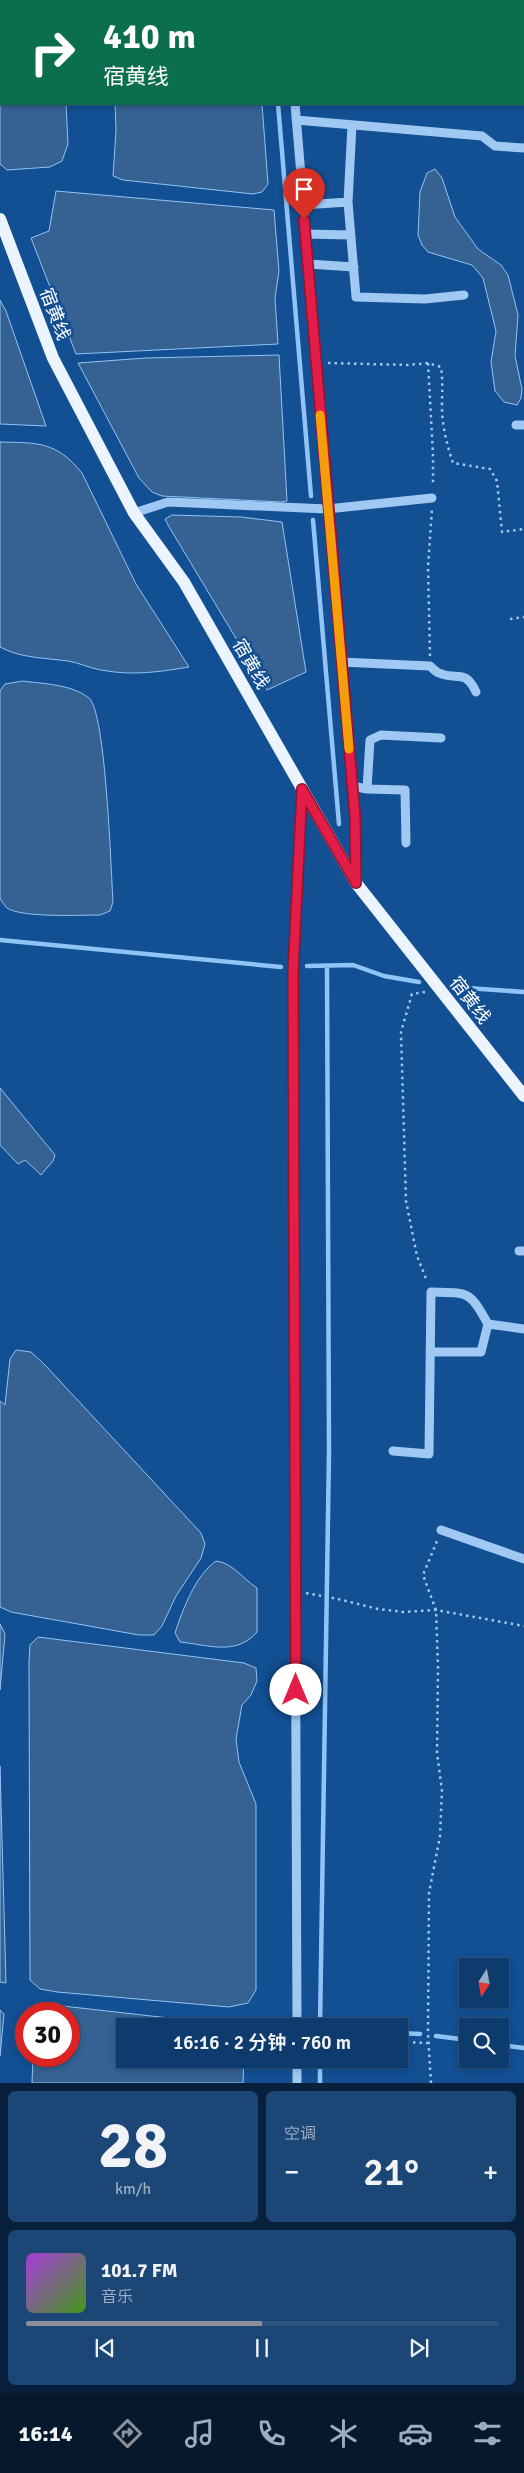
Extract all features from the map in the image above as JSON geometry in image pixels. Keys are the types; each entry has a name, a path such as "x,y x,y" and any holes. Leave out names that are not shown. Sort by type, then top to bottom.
{"main road":[{"name":"宿黄线","path":"0,219 53,358 134,513 184,582 356,883 524,1096"}],"street":[{"path":"295,105 327,508 352,786 356,883"},
{"path":"296,120 482,136 495,146 524,148"},
{"path":"352,124 348,202 356,297 425,299 464,295"},
{"path":"303,205 348,202"},
{"path":"305,234 352,235"},
{"path":"308,264 354,267"},
{"path":"134,513 168,502 327,508 432,498"},
{"path":"341,662 430,666 440,674 460,675 471,681 476,692"},
{"path":"367,789 370,740 382,735 441,738"},
{"path":"352,786 367,789 405,790 406,843"},
{"path":"297,2018 293,974 302,789"},
{"path":"394,1451 429,1454 430,1352 431,1292 464,1292 476,1302 488,1324 481,1352 430,1352"},
{"path":"488,1324 524,1329"},
{"path":"441,1530 524,1559"},
{"path":"297,2068 297,2083"}],"path":[{"path":"316,363 428,363 441,367 443,379 442,408 447,447 453,463 490,469 497,481 502,532 524,529"},
{"path":"428,363 434,454 427,596 430,666"},
{"path":"510,619 524,617"},
{"path":"431,1292 417,1256 406,1201 401,1032 412,994 441,990"},
{"path":"430,2083 428,2043 429,1893 440,1836 442,1791 437,1753 438,1667 436,1610 424,1575 441,1530"},
{"path":"320,1596 378,1609 403,1612 436,1610 524,1626"},
{"path":"408,2042 428,2043"}],"water":[{"path":"0,105 66,105 68,144 62,161 50,167 7,170 0,164"},
{"path":"115,105 262,105 268,184 262,192 253,194 123,180 113,176 116,130"},
{"path":"435,169 442,178 455,217 478,249 501,265 508,275 518,315 515,356 522,389 521,398 517,405 504,402 495,391 491,362 496,331 483,278 472,265 428,252 422,245 418,235 420,192 427,173"},
{"path":"56,191 274,210 279,271 275,298 278,344 76,354 31,238 49,231"},
{"path":"0,300 6,311 46,426 0,424"},
{"path":"279,355 287,501 281,502 162,496 152,492 139,478 78,363 145,358"},
{"path":"0,442 36,444 55,449 82,473 136,584 189,667 145,673 112,672 68,661 24,655 0,647"},
{"path":"172,515 241,517 282,522 306,672 267,690 168,525 165,519"},
{"path":"23,681 57,685 82,693 89,698 95,710 104,761 113,902 110,911 100,915 25,913 7,908 0,898 0,691 5,684"},
{"path":"0,1088 55,1155 53,1161 41,1175 25,1160 18,1164 0,1145"},
{"path":"16,1350 31,1352 45,1365 201,1533 205,1544 201,1558 176,1596 162,1626 154,1635 139,1635 11,1612 0,1607 0,1401 5,1405 10,1359"},
{"path":"216,1561 233,1568 257,1588 257,1632 249,1639 231,1647 180,1642 175,1633 186,1604 202,1575"},
{"path":"0,1624 5,1634 0,1690"},
{"path":"38,1637 244,1663 256,1668 257,1681 251,1695 242,1705 236,1739 239,1762 256,1804 256,1990 248,2003 229,2007 57,1992 40,1989 30,1980 29,1662 30,1645"},
{"path":"0,1766 6,1983 0,1982"},
{"path":"80,2008 169,2018 116,2018 116,2068 244,2068 243,2083 32,2083 33,2067 80,2067"},
{"path":"0,2010 4,2014 0,2056"}],"waterway":[{"path":"278,105 311,496"},
{"path":"313,520 339,824"},
{"path":"0,940 281,967"},
{"path":"307,966 353,965 384,976 419,982"},
{"path":"320,2018 329,1452 327,966"},
{"path":"453,987 524,992"},
{"path":"408,2033 420,2034"},
{"path":"436,2036 459,2039"},
{"path":"509,2046 524,2048"},
{"path":"320,2068 320,2083"}],"slow traffic":[{"path":"320,415 349,749"}],"route":[{"path":"296,1690 293,974 302,789 356,883 355,816 327,508 304,219"}]}
